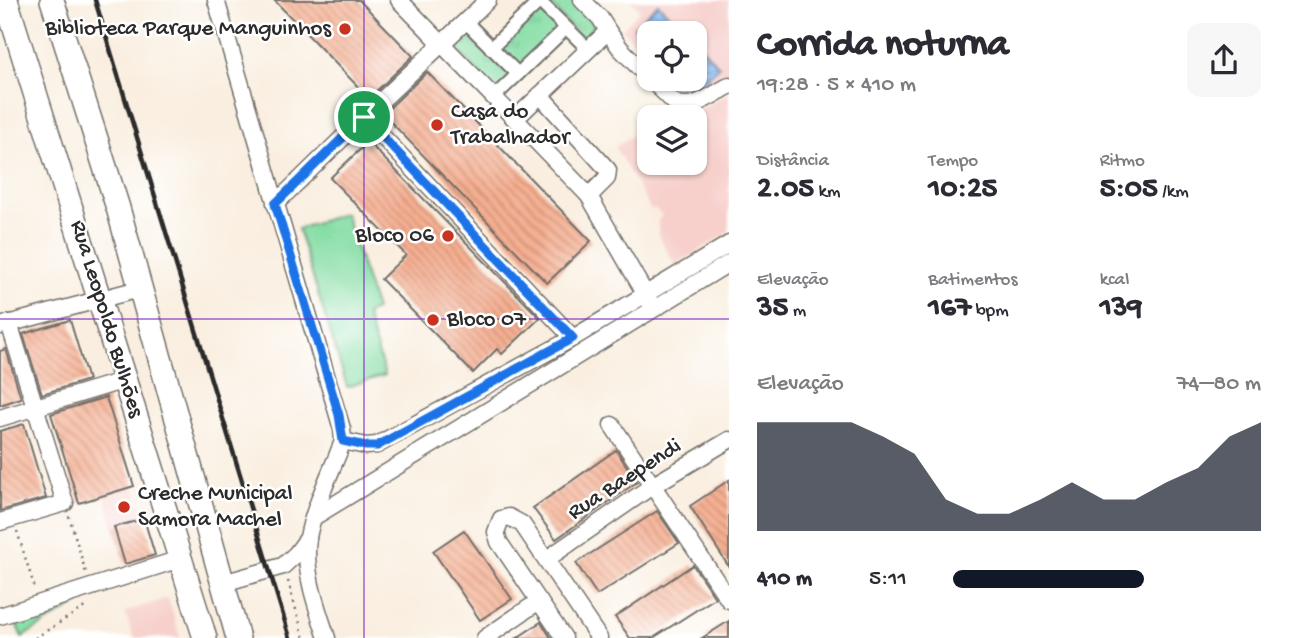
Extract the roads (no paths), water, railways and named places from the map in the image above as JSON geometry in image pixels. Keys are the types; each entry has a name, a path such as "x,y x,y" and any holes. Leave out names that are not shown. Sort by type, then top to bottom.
{"main road":[{"name":"Rua Leopoldo Bulhões","path":"6,0 205,638"},
{"name":"Rua Leopoldo Bulhões","path":"52,0 118,208 238,638"}],"street":[{"path":"216,0 339,415 343,441 308,538 311,581 327,638"},
{"path":"399,0 589,196 650,302"},
{"path":"275,204 488,0"},
{"path":"582,0 600,18 620,48 637,65"},
{"path":"491,48 540,1 588,49"},
{"path":"465,21 518,74"},
{"path":"494,98 566,28"},
{"path":"515,119 608,32"},
{"path":"663,91 680,106 689,106 729,86"},
{"path":"540,95 608,170 607,178 589,196"},
{"path":"364,117 573,338"},
{"path":"314,517 650,302 729,244"},
{"path":"343,441 377,446 573,338 729,263"},
{"path":"7,520 65,503 4,324 139,289"},
{"path":"0,418 125,380"},
{"path":"612,425 729,600"},
{"name":"Rua Baependi","path":"547,559 652,486 727,446"},
{"path":"564,638 499,542 496,532 501,519 509,517 522,524 599,638"},
{"path":"223,583 283,566 308,538"},
{"path":"0,616 180,559"},
{"path":"485,638 539,601"}],"water":[{"path":"658,4 671,17 667,21 640,21"},
{"path":"707,54 719,66 707,78"}],"railway":[{"path":"95,0 290,638"}],"place":[{"name":"Biblioteca Parque Manguinhos","path":"345,29"},
{"name":"Casa do Trabalhador","path":"437,125"},
{"name":"Bloco 06","path":"448,236"},
{"name":"Bloco 07","path":"433,320"},
{"name":"Creche Municipal Samora Machel","path":"124,507"}]}
